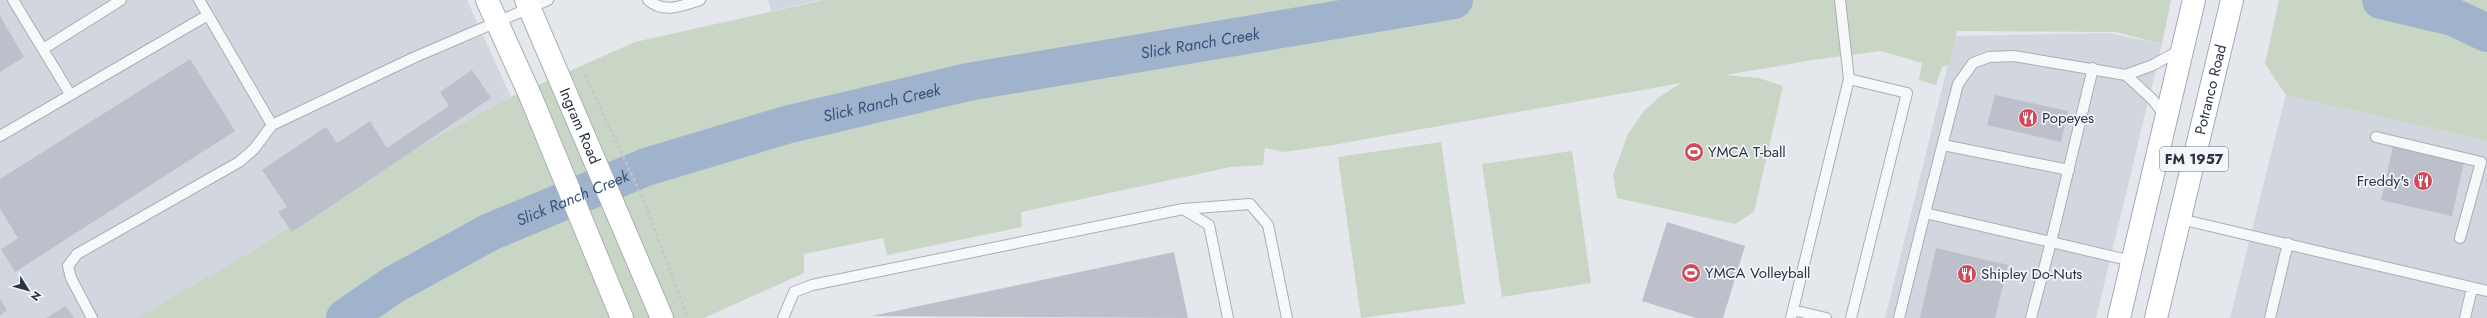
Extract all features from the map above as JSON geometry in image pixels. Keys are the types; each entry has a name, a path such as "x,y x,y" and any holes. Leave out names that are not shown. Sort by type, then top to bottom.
{"main road":[{"path":"488,0 530,95 622,318"},
{"name":"FM 1957","path":"2119,318 2194,0"},
{"name":"Potranco Road","path":"2156,318 2232,0"},
{"name":"Ingram Road","path":"535,3 562,84 662,318"}],"lane":[{"path":"14,0 70,94"},
{"path":"43,49 121,0"},
{"path":"198,0 272,125"},
{"path":"648,0 662,8 671,8 700,0"},
{"path":"1826,318 1792,314 1850,79 1840,0"},
{"path":"92,318 71,278 68,266 77,254 239,162 254,149 272,125 350,87 535,3"},
{"path":"0,136 208,15"},
{"path":"2126,75 2153,65 2182,49"},
{"path":"1899,318 1958,84 1973,63 1989,57 2014,56 2093,68 2126,75 2152,99 2166,117"},
{"path":"2031,318 2069,170 2093,68"},
{"path":"1850,79 1907,93 1851,318"},
{"path":"2376,137 2481,162 2460,238"},
{"path":"1943,145 2069,170"},
{"path":"783,318 794,292 812,285 1183,209 1250,204 1268,225 1287,318"},
{"path":"1183,209 1209,225 1228,318"},
{"path":"1926,212 2132,261"},
{"path":"2180,219 2288,243 2487,291"},
{"path":"2270,318 2288,243"},
{"path":"2464,318 2472,288"}],"path":[{"path":"585,76 643,199 688,318"}],"shaded area":[{"path":"0,0 467,0 511,97 381,167 251,252 161,318 0,318"},
{"path":"768,0 820,0 771,11"},
{"path":"2109,33 2162,44 2096,318 1885,318 1955,36"},
{"path":"2286,95 2487,141 2487,318 2230,318"}],"green space":[{"path":"823,0 2171,0 2162,44 2116,32 1957,31 1950,64 1942,67 1936,85 1919,80 1922,63 1881,51 1813,60 1725,75 1759,78 1783,86 1754,212 1735,224 1617,198 1613,175 1628,134 1644,111 1658,98 1681,83 1333,145 1283,152 1265,148 1263,165 1231,167 1021,212 1022,227 887,255 883,238 804,254 804,273 704,318 137,318 251,252 381,167 511,97 635,42"},
{"path":"2279,0 2487,0 2487,141 2286,95 2265,64"},
{"path":"1441,142 1465,304 1361,318 1338,157"},
{"path":"1572,151 1591,283 1502,297 1482,164"}],"building":[{"path":"0,16 24,57 0,72"},
{"path":"190,59 235,131 15,272 1,249 18,238 0,209 0,179"},
{"path":"472,70 491,98 292,232 278,212 287,207 262,170 326,127 337,143 370,121 387,148 449,106 440,92"},
{"name":"Popeyes","path":"1995,95 2068,111 2061,142 1987,125"},
{"name":"Freddy's","path":"2393,146 2464,162 2452,216 2381,200"},
{"name":"YMCA Volleyball","path":"1667,222 1745,246 1723,318 1696,318 1642,301"},
{"path":"1936,248 2008,265 1995,318 1920,318"},
{"path":"1174,252 1188,318 872,316"},
{"path":"0,299 7,310 0,315"},
{"path":"66,306 74,318 46,318"}],"waterway":[{"name":"Slick Ranch Creek","path":"345,318 393,285 490,232 646,167 786,125 968,82 1454,0"},
{"name":"Slick Ranch Creek","path":"2381,0 2453,17 2487,33"}],"place":[{"name":"Popeyes","path":"2028,118"},
{"name":"YMCA T-ball","path":"1694,152"},
{"name":"Freddy's","path":"2423,181"},
{"name":"YMCA Volleyball","path":"1691,273"},
{"name":"Shipley Do-Nuts","path":"1967,274"}]}
